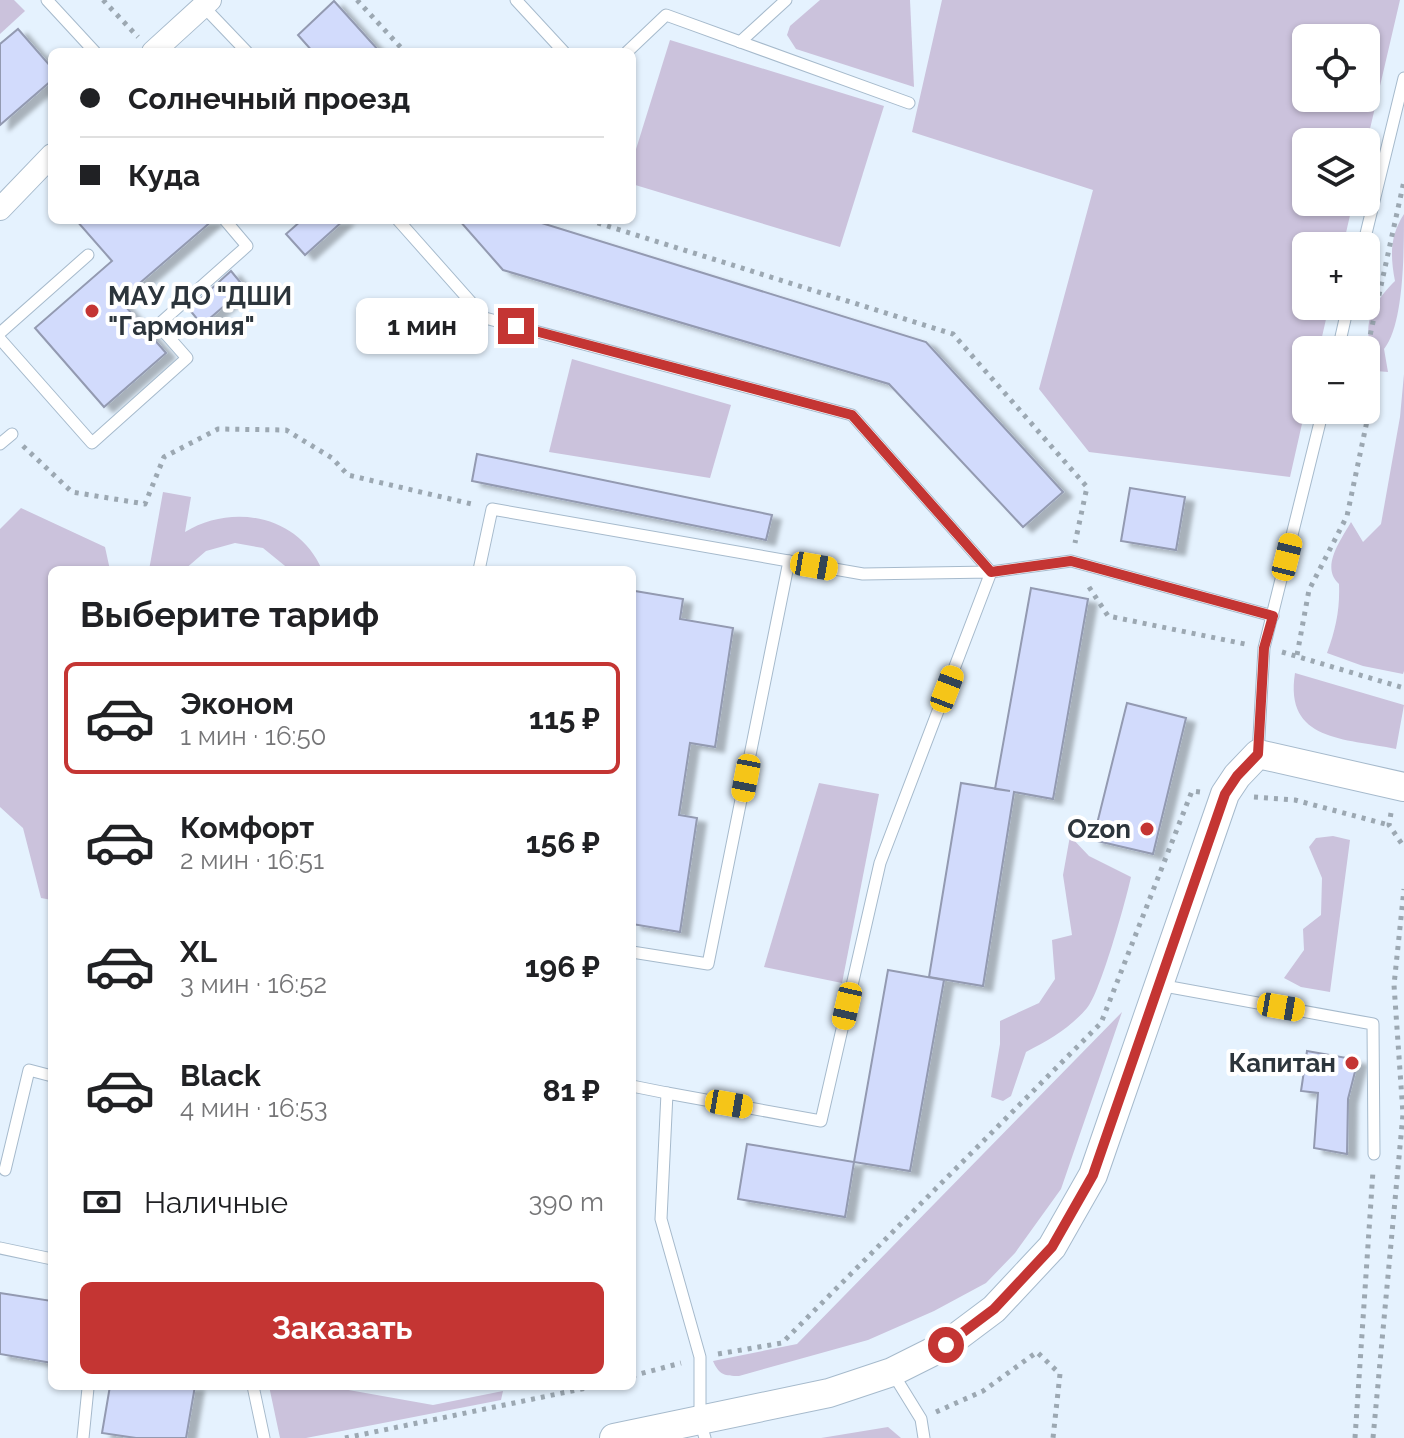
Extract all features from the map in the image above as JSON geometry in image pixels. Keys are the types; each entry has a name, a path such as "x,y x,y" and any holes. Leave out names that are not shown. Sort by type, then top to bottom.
{"street":[{"path":"147,47 207,3"},
{"path":"0,209 48,159"},
{"path":"614,1438 702,1430 892,1372 946,1345 994,1309 1052,1247 1093,1175 1225,794 1237,776 1258,754 1404,787"}],"lane":[{"path":"47,0 91,48"},
{"path":"516,0 560,48"},
{"path":"740,42 786,0"},
{"path":"207,3 244,48"},
{"path":"631,48 666,15 909,103"},
{"path":"1366,232 1404,78"},
{"path":"0,339 92,443 187,358 158,325 247,246 228,224"},
{"path":"402,224 485,318 852,415 991,572"},
{"path":"0,333 88,255"},
{"path":"1258,754 1264,648 1320,424"},
{"path":"0,444 12,434"},
{"path":"480,566 492,509 863,574 991,572 1071,561 1273,616"},
{"path":"636,953 708,964 789,561"},
{"path":"636,1087 821,1121 880,863 991,572"},
{"path":"1158,985 1373,1024 1374,1154"},
{"path":"5,1170 29,1070 48,1075"},
{"path":"667,1093 661,1219 700,1357 702,1430"},
{"path":"0,1248 48,1258"},
{"path":"892,1372 921,1419 924,1438"},
{"path":"83,1438 88,1390"},
{"path":"254,1390 264,1438"}],"path":[{"path":"103,0 147,47"},
{"path":"357,0 401,48"},
{"path":"1370,336 1404,181"},
{"path":"601,224 953,334 1087,487 1071,561 1108,616 1297,655 1404,688"},
{"path":"1297,655 1309,590 1347,516 1366,424"},
{"path":"12,434 72,492 145,504 164,457 218,429 286,430 332,458 348,475 492,509"},
{"path":"636,1375 700,1357 782,1343 1101,1023 1192,791 1295,800 1389,825"},
{"path":"1373,1438 1403,1114 1394,985 1404,889"},
{"path":"1355,1438 1374,1154"},
{"path":"921,1419 983,1391 1037,1352 1060,1374 1053,1438"},
{"path":"345,1438 577,1390"}],"shaded area":[{"path":"0,0 14,0 25,11 0,34"},
{"path":"820,0 910,0 914,87 796,49 787,35 790,26"},
{"path":"942,0 1400,0 1380,86 1380,24 1292,24 1292,112 1374,112 1370,128 1292,128 1292,216 1350,216 1346,232 1292,232 1292,320 1326,320 1322,336 1292,336 1292,424 1302,424 1290,477 1089,452 1039,389 1093,190 912,132"},
{"path":"670,40 884,106 840,247 636,185 636,149"},
{"path":"1404,214 1399,305 1391,338 1384,349 1388,372 1380,371 1380,336 1368,336 1369,323 1370,320 1380,320 1380,299 1395,281 1392,246"},
{"path":"572,359 731,405 710,478 549,452"},
{"path":"1404,374 1403,674 1363,666 1327,653 1339,602 1339,584 1331,570 1334,553 1351,522 1363,542 1381,524 1400,417"},
{"path":"163,492 191,497 185,532 223,518 262,520 281,526 298,537 320,566 285,566 263,548 235,543 206,551 189,566 150,566"},
{"path":"21,508 105,547 109,566 48,566 48,899 41,898 23,828 0,807 0,529"},
{"path":"1295,673 1404,705 1396,749 1339,738 1322,733 1309,724 1299,712 1294,696"},
{"path":"819,783 879,794 842,983 764,967"},
{"path":"1070,836 1089,856 1131,877 1128,889 1099,985 1087,1008 1066,1028 1026,1052 1011,1096 1003,1101 991,1097 1000,1044 1000,1021 1039,1003 1055,979 1052,940 1072,935 1063,875"},
{"path":"1333,836 1350,840 1330,992 1301,987 1284,978 1304,950 1303,929 1321,915 1322,878 1309,847 1316,838"},
{"path":"1122,1012 1061,1189 1015,1253 986,1283 934,1311 868,1340 739,1376 720,1372 713,1361 797,1344"},
{"path":"270,1390 349,1390 433,1405 503,1391 501,1400 306,1438 280,1438"},
{"path":"888,1427 901,1438 821,1438"}],"building":[{"path":"334,1 376,48 309,48 298,35"},
{"path":"18,29 48,63 48,83 0,125 0,44"},
{"name":"МАУ ДО \"ДШИ \"Гармония\"","path":"80,224 208,224 120,300 166,353 104,407 35,328 112,261"},
{"path":"297,224 340,224 305,255 286,234"},
{"path":"463,224 545,224 926,342 1063,492 1023,527 889,384 503,270"},
{"path":"231,271 245,288 202,325 189,309"},
{"path":"477,454 772,515 766,540 472,481"},
{"path":"1130,488 1185,497 1176,550 1121,541"},
{"path":"1031,588 1088,599 1053,799 1014,792 983,986 929,977 961,783 995,789"},
{"path":"636,591 683,599 680,619 733,628 715,747 690,743 679,815 697,818 680,932 636,925"},
{"path":"1127,703 1186,718 1153,854 1093,840"},
{"path":"888,970 944,980 910,1171 854,1162"},
{"path":"1307,1051 1358,1060 1348,1099 1347,1154 1314,1148 1318,1093 1301,1091"},
{"path":"747,1144 854,1162 845,1217 738,1199"},
{"path":"0,1293 48,1300 48,1362 0,1354"},
{"path":"109,1390 194,1390 186,1438 136,1438 102,1433"}],"place":[{"name":"МАУ ДО \"ДШИ \"Гармония\"","path":"92,311"},
{"name":"Ozon","path":"1147,829"},
{"name":"Капитан","path":"1352,1063"}],"route":[{"path":"516,326 852,415 991,572 1071,561 1273,616 1264,648 1258,754 1225,794 1093,1175 1052,1247 994,1309 946,1345"}]}
